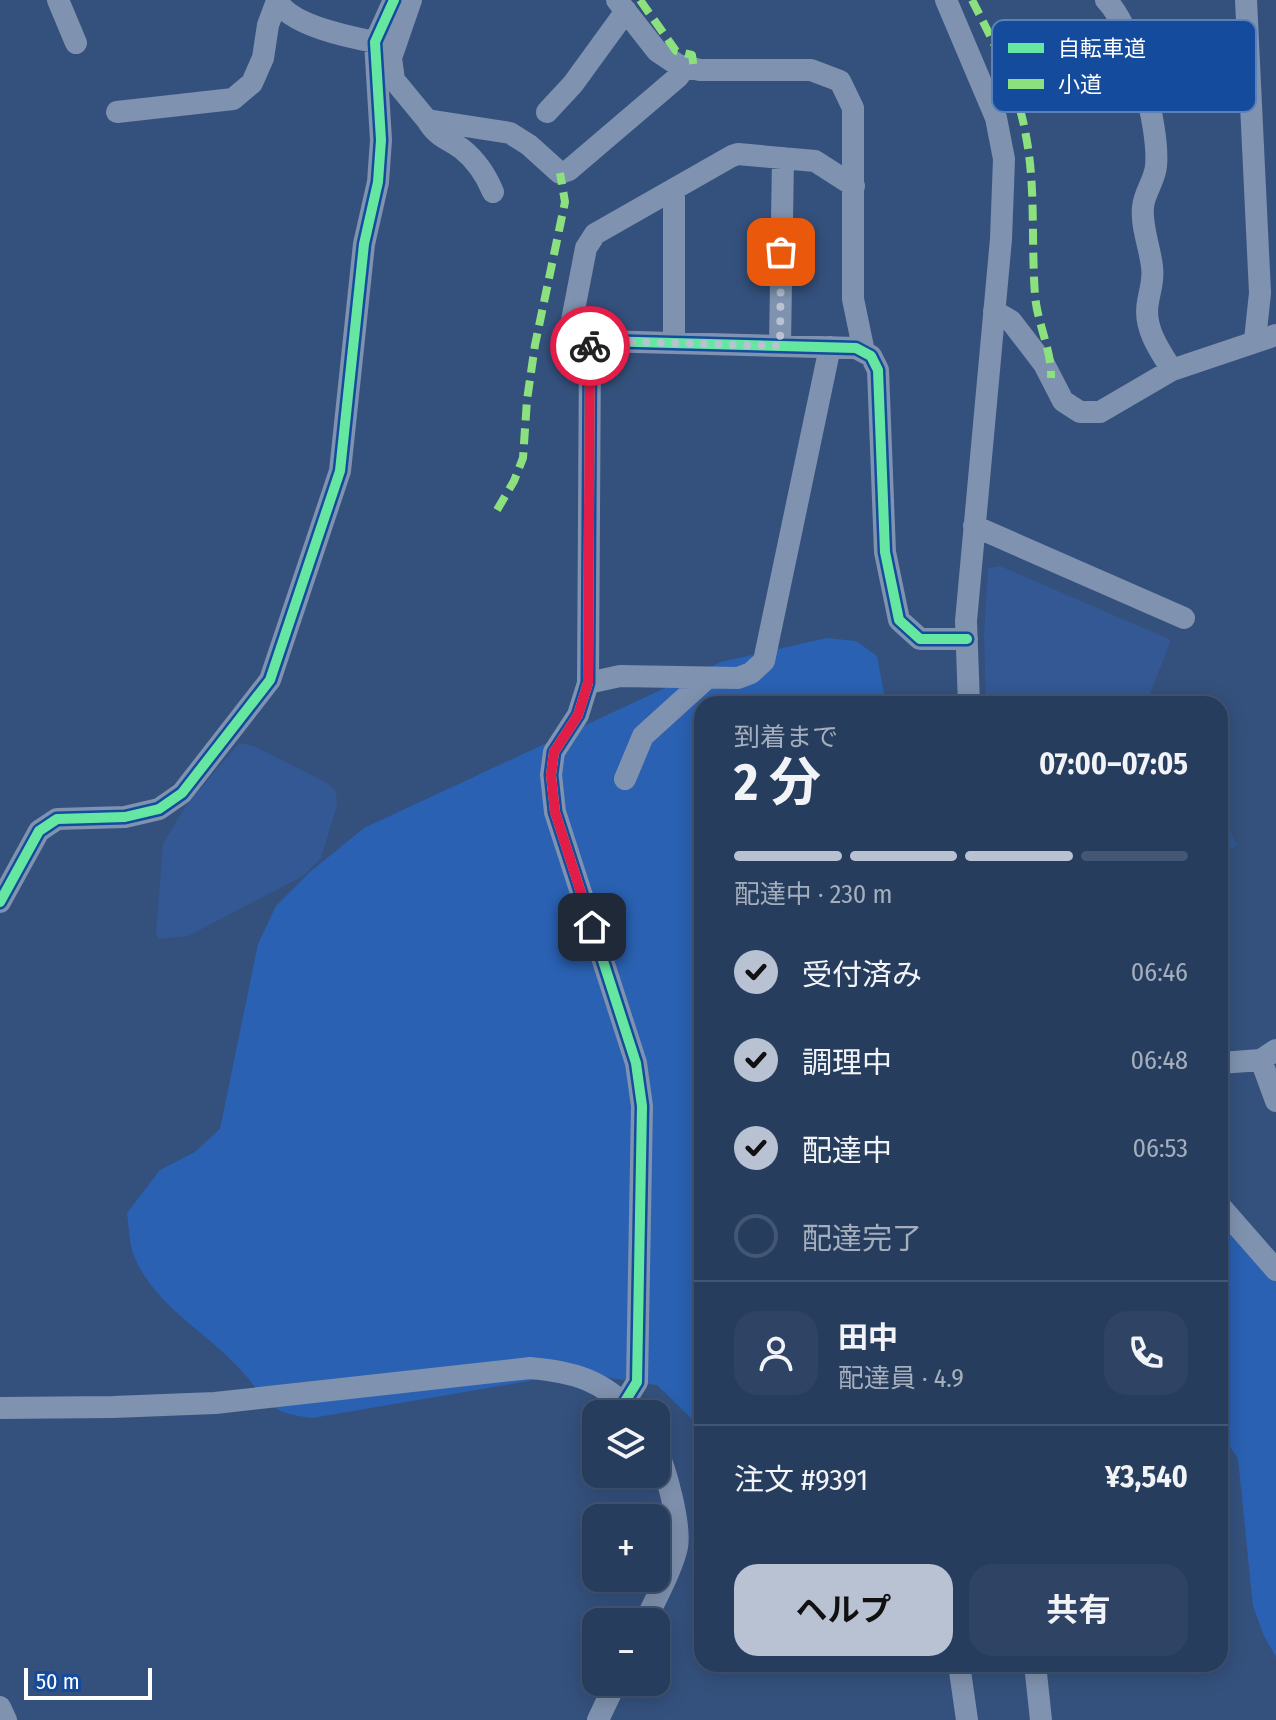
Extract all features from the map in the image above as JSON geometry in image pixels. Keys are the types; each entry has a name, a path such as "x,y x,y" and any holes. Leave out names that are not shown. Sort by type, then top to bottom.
{"street":[{"path":"58,0 76,43"},
{"path":"0,902 6,877 39,831 57,819 125,817 159,809 182,793 270,680 340,471 364,244 378,182 381,140 375,42 394,0"},
{"path":"411,0 391,58 394,80 436,135 462,149 476,163 486,175 493,192"},
{"path":"946,0 992,109"},
{"path":"1106,0 1120,20"},
{"path":"1246,0 1247,20"},
{"path":"277,1 283,11 300,20 347,37 375,42"},
{"path":"117,112 233,99 252,83 263,58 268,25 277,1"},
{"path":"547,112 573,84 622,6 657,51 678,65 700,70 811,70 840,81 853,108 853,299 864,352"},
{"path":"427,120 510,133 529,145 560,173 569,170 678,77 685,67"},
{"path":"969,696 967,639 974,526 1001,239 1004,159 993,112"},
{"path":"1150,112 1157,168 1143,204 1153,283 1147,304 1148,322 1172,370"},
{"path":"994,311 1011,321 1044,364 1063,401 1080,412 1100,412 1172,370 1266,338 1260,293 1251,112"},
{"path":"854,186 815,161 738,154 595,234 586,248 568,341 590,346 600,341 856,348 871,356 878,370 882,534 899,620 920,639 967,639"},
{"path":"780,346 783,158"},
{"path":"674,189 674,343"},
{"path":"590,346 588,683 578,715 554,752 551,775 555,812 636,1063 642,1106 637,1382 631,1400"},
{"path":"588,683 620,676 738,678 751,673 764,661 830,347"},
{"path":"974,526 1184,618"},
{"path":"625,779 643,736 707,678"},
{"path":"1228,1062 1268,1055 1276,1101"},
{"path":"1228,1215 1276,1270"},
{"path":"0,1408 215,1403 530,1368 567,1371 621,1400"},
{"path":"651,1608 677,1546 669,1488"},
{"path":"960,1672 967,1720"},
{"path":"1036,1672 1041,1720"},
{"path":"598,1720 609,1696"},
{"path":"0,1707 6,1720"}],"shaded area":[{"path":"1000,566 1171,640 1149,696 986,696 984,635 988,568"},
{"path":"827,638 856,641 877,656 884,696 694,696 694,1421 657,1385 597,1376 540,1379 312,1418 275,1408 225,1354 154,1289 134,1256 127,1213 160,1170 195,1152 220,1129 258,944 276,906 310,872 364,828 721,662"},
{"path":"239,743 254,746 327,783 336,791 337,805 321,858 303,876 188,936 159,939 156,934 163,844 185,807"},
{"path":"1228,825 1237,846 1228,851"},
{"path":"1228,1223 1276,1255 1276,1657 1253,1606 1238,1459 1228,1443"}],"marked path":[{"path":"640,0 676,51 692,55 694,69"},
{"path":"972,0 992,40"},
{"path":"1020,112 1031,175 1035,295 1051,378"},
{"path":"497,510 523,458 535,345 565,202 560,173"}],"cycle path":[{"path":"0,902 39,831 57,819 125,817 159,809 182,793 270,680 340,471 364,244 378,182 381,140 375,42 394,0"},
{"path":"626,1400 637,1382 642,1106 636,1063 555,812 551,775 554,752 578,715 588,683 590,346 600,341 856,348 871,356 878,370 885,552 899,620 920,639 967,639"}],"way so far":[{"path":"590,346 600,341 780,346 781,252"}],"route":[{"path":"590,346 588,683 578,715 554,752 551,775 555,812 592,927"}]}
